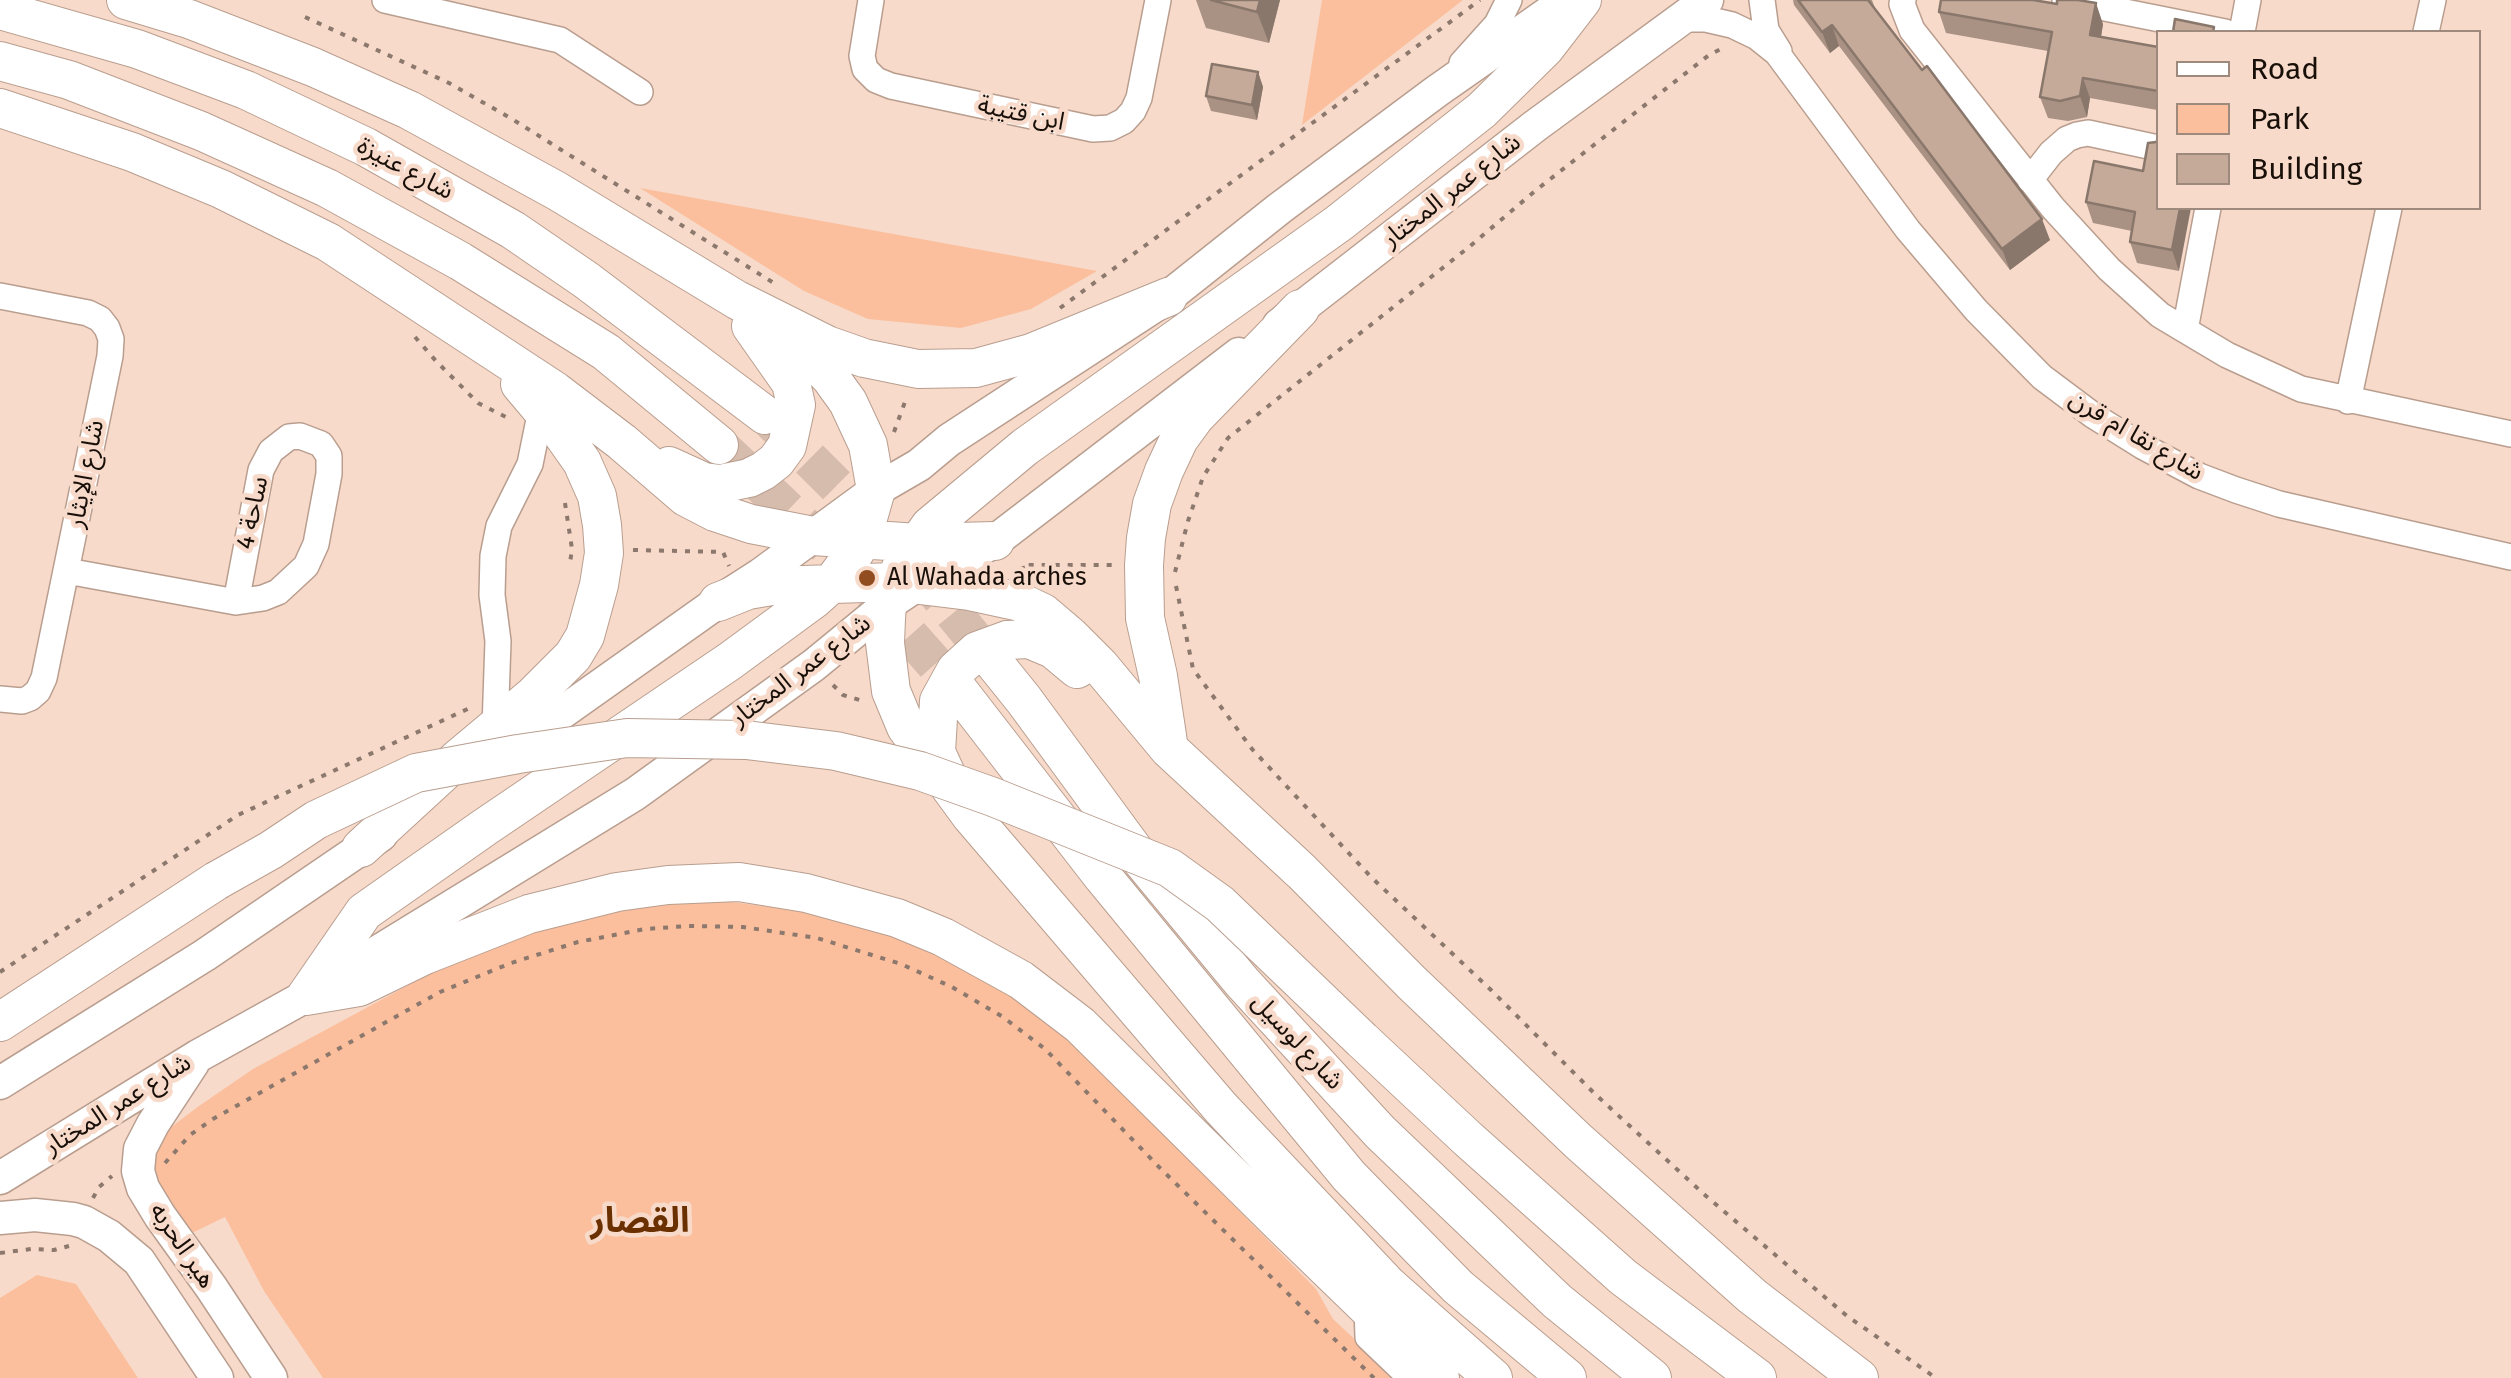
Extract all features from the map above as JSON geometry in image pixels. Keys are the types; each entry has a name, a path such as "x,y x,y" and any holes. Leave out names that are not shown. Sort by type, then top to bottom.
{"highway":[{"path":"126,0 189,19 296,60 410,110 557,191 737,300 827,345 864,358 918,369 976,368 1031,353 1168,296"},
{"path":"1493,1378 1388,1285 1220,1108 1010,864 906,727 891,692 885,643 900,591 902,565 930,526 1025,447 1339,223 1482,110 1545,48 1582,0"},
{"name":"شارع عنيزة","path":"0,10 156,56 246,90 366,147 514,230 765,415"},
{"path":"0,61 68,80 201,130 328,188 460,261 606,352 719,445"},
{"path":"0,108 132,152 288,220 328,242 504,356 622,442 686,497 715,512 751,524 814,536 918,543 995,541"},
{"path":"622,442 704,482 720,484 749,478 776,461 787,446 796,405 792,383 737,300"},
{"path":"306,996 364,912 814,600 855,552 876,490 868,444 848,402 830,378 803,350 737,300"},
{"path":"1168,749 1145,618 1144,565 1152,504 1180,439 1208,403 1300,310"},
{"path":"362,848 496,710 534,696 573,656 592,614 599,585 588,549 602,525 598,496 582,462 563,435 538,426 522,386 504,356"},
{"path":"732,592 832,582 900,591 969,591 1020,602 1043,613 1100,666 1168,749 1302,872 1412,984 1578,1141 1752,1296 1859,1378"},
{"path":"956,796 936,752 939,701 956,670 977,651 1008,640 1029,639 1053,649 1136,711"},
{"name":"شارع لوسيل","path":"991,659 1142,861 1242,982 1367,1118 1557,1301 1652,1378"},
{"name":"شارع لوسيل","path":"959,691 1103,878 1349,1176 1458,1287 1568,1378"},
{"path":"0,1022 216,880 272,850 316,820 416,773 626,738 746,740 836,751 956,784 1170,868 1220,904 1468,1139 1623,1278 1758,1378"},
{"path":"306,996 359,988 425,955 529,914 617,892 739,882 806,893 897,918 943,937 1021,980 1080,1025 1440,1378"}],"main road":[{"path":"0,1084 205,955 491,763 876,490 1168,296 1437,91 1566,0"},
{"name":"شارع عمر المختار","path":"0,1178 635,794 814,664 900,591 995,541 1535,126 1693,10"},
{"path":"138,1171 140,1148 198,1056"},
{"name":"هير الحربه","path":"138,1171 160,1216 271,1378"},
{"name":"هير الحربه","path":"0,1218 35,1215 84,1222 110,1236 139,1262 218,1378"},
{"path":"174,1313 211,1287"}],"street":[{"path":"385,0 560,40 640,92"},
{"name":"ابن قتيبة","path":"871,0 862,56 865,69 876,80 1093,129 1110,128 1133,111 1158,0"},
{"path":"1437,91 1497,24 1510,0"},
{"name":"شارع نقا ام قرن","path":"1762,0 1766,30 1786,64"},
{"path":"1903,0 1912,30 2030,180 2108,269 2160,315 2226,355 2301,390 2511,434"},
{"path":"2065,0 2216,30"},
{"path":"2242,30 2248,0"},
{"path":"2426,30 2433,0"},
{"name":"شارع نقا ام قرن","path":"1693,10 1768,44 1908,230 1976,310 2042,377 2094,416 2185,468 2236,490 2279,504 2511,557"},
{"path":"2030,180 2051,153 2077,135 2088,133 2156,148"},
{"path":"2185,330 2208,210"},
{"path":"2348,401 2389,210"},
{"name":"شارع الإيثار","path":"0,296 88,313 100,319 111,340 44,678 38,691 22,701 0,699"},
{"path":"496,710 498,641 492,596 493,556 499,526 530,464 538,426"},
{"name":"ساحة 4","path":"66,571 236,602 278,592 306,566 316,544 330,474 329,456 321,444 288,437 271,451 260,470 236,602"},
{"path":"1366,1307 1368,1337 1411,1378"}],"path":[{"path":"1058,309 1480,0"},
{"path":"304,17 449,83 784,290"},
{"path":"1727,46 1708,55 1228,438 1203,477 1174,576 1192,669 1252,748 1371,878 1491,990 1594,1094 1706,1196 1848,1316 1936,1378"},
{"path":"414,334 478,403 538,426"},
{"path":"868,444 894,432 918,369"},
{"path":"564,496 588,549"},
{"path":"570,568 588,549 723,552 732,592"},
{"path":"1002,598 1023,576 1022,565 1144,565"},
{"path":"814,664 844,695 867,702 891,692"},
{"path":"0,972 238,815 474,706 496,710"},
{"path":"0,1254 67,1248 77,1239 98,1186 106,1180 164,1164 190,1135 213,1120 440,992 578,942 645,929 743,927 817,938 901,964 1002,1016 1045,1049 1374,1378"}],"green space":[{"path":"1322,0 1463,0 1302,125"},
{"path":"640,188 1097,271 1031,309 961,328 868,319 804,291"},
{"path":"683,902 731,902 851,921 979,973 1055,1024 1316,1289 1333,1319 1396,1378 323,1378 264,1291 225,1217 194,1232 181,1230 149,1167 158,1141 199,1106 253,1069 457,959 585,913"},
{"path":"37,1275 76,1284 138,1378 0,1378 0,1298"}],"building":[{"path":"1211,0 1260,0 1257,12"},
{"path":"1798,0 1868,0 1922,70 1927,66 2042,219 2002,249 1832,25 1822,32"},
{"path":"1941,0 2096,3 2090,35 2156,47 2156,91 2083,78 2080,96 2060,101 2040,97 2052,32 1939,12"},
{"path":"2175,19 2214,27 2213,30 2173,30"},
{"path":"1212,64 1258,72 1252,105 1206,96"},
{"path":"2156,142 2156,210 2180,210 2172,250 2130,242 2135,212 2086,202 2094,161 2143,171 2148,143"}],"tunnel":[{"path":"769,419 879,528"},
{"path":"719,445 826,546"},
{"path":"917,569 991,659"},
{"path":"872,593 959,691"}],"place":[{"name":"Al Wahada arches","path":"867,578"}],"district":[{"name":"القصار","path":"640,1222"}]}
